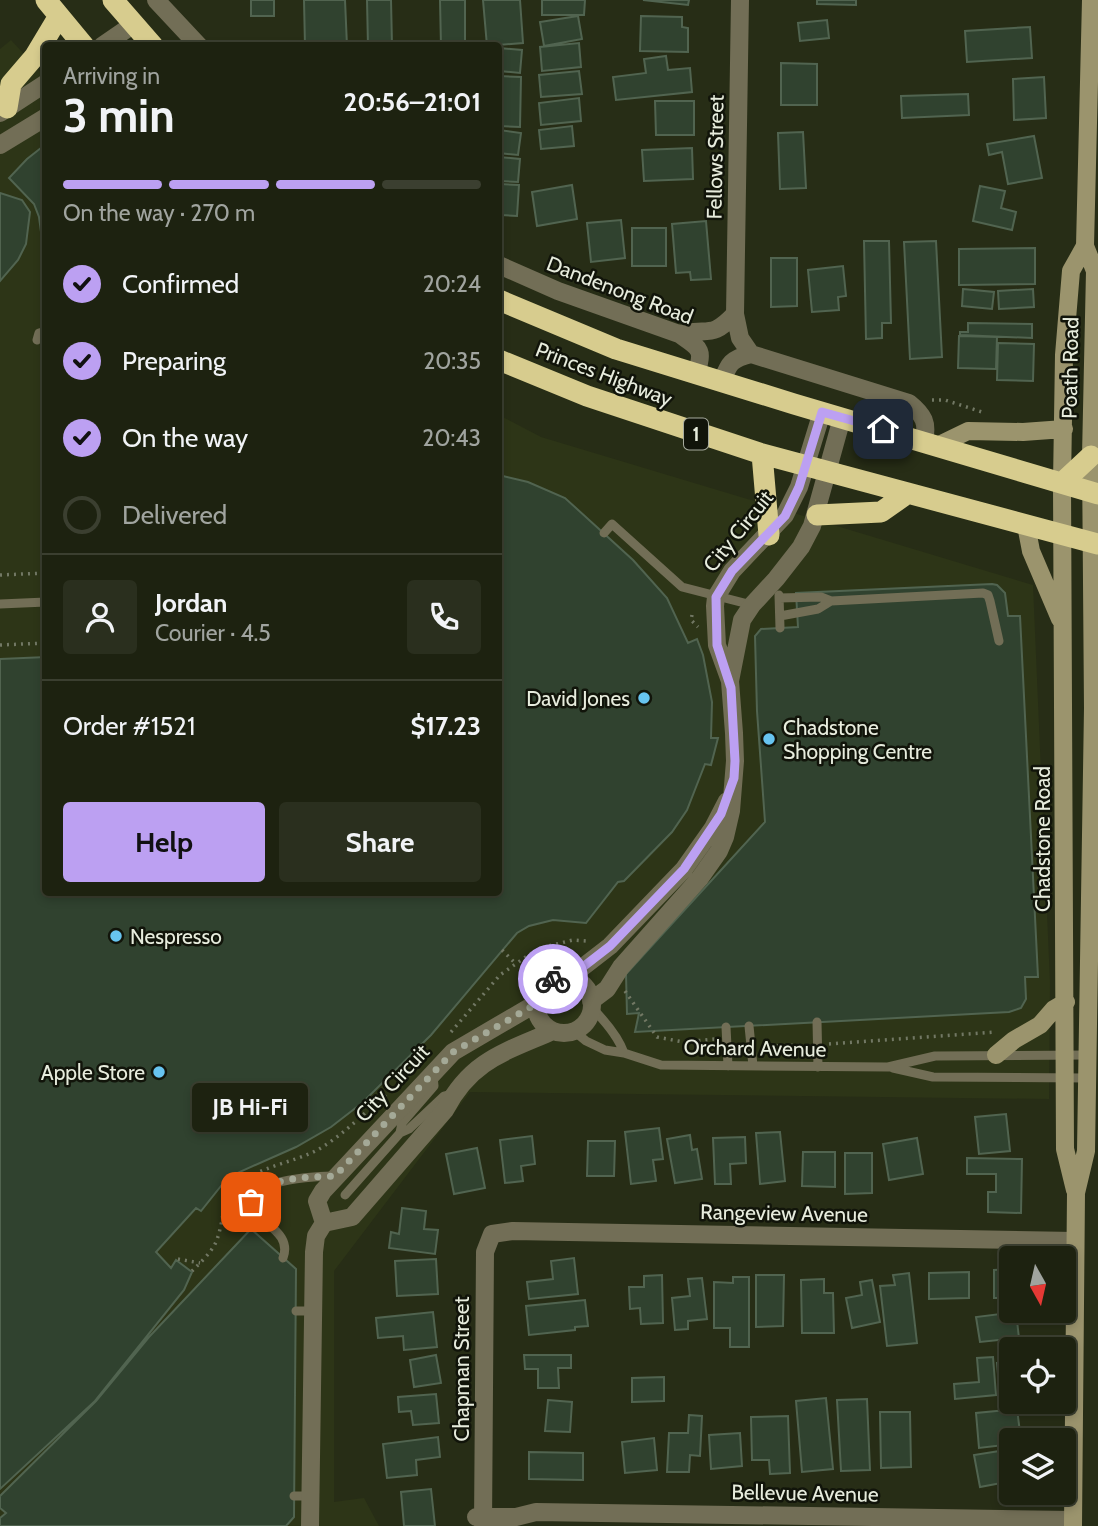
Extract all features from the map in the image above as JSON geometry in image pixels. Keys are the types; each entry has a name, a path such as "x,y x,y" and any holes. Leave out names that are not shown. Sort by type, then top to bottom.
{"highway":[{"path":"114,0 150,42"},
{"path":"53,8 81,42"},
{"path":"4,111 11,84 35,56 53,8"},
{"name":"Princes Highway","path":"502,301 578,335 722,382 1062,483"},
{"name":"Princes Highway","path":"502,361 587,396 762,454 1095,543"},
{"path":"762,454 769,535"},
{"path":"1062,483 1094,457"},
{"path":"1062,483 1095,493"},
{"path":"817,515 881,512 908,493"}],"street":[{"path":"156,0 195,42"},
{"name":"Fellows Street","path":"740,0 735,314 740,338 751,354"},
{"name":"Poath Road","path":"1091,0 1095,493"},
{"path":"108,42 134,24"},
{"path":"4,111 42,86"},
{"path":"0,145 42,119"},
{"name":"Poath Road","path":"1062,483 1065,355 1071,271 1091,246"},
{"name":"Dandenong Road","path":"502,266 592,304 679,334 697,345 701,353 702,358 696,373"},
{"path":"679,334 695,331 715,332 724,327 735,314"},
{"path":"722,382 729,364 751,354 909,403 925,421 930,443 968,431 1065,429"},
{"name":"City Circuit","path":"591,1004 607,989 621,967 711,864 728,827 734,778 734,733 730,681 717,645 716,597 732,571 785,516 832,415"},
{"name":"City Circuit","path":"730,681 742,620 801,547 817,515 828,472 832,415"},
{"name":"Chadstone Road","path":"1062,483 1065,1149 1076,1193"},
{"name":"Chadstone Road","path":"1073,1523 1076,1193 1086,1151 1096,602 1095,493"},
{"path":"1026,525 1031,551 1063,626"},
{"name":"City Circuit","path":"570,977 610,946 684,869 721,814 734,778"},
{"path":"570,977 584,986 591,1004 586,1021 574,1031 552,1031 540,1020 536,1004 538,993 553,979 570,977"},
{"path":"996,1055 1014,1040 1040,1026 1054,1009 1066,1002"},
{"name":"City Circuit","path":"310,1526 302,1496 304,1311 314,1243 324,1223 317,1201 335,1176 460,1046 536,1004"},
{"path":"324,1223 352,1217 445,1110 454,1093 473,1071 500,1052 552,1031"},
{"name":"Rangeview Avenue","path":"492,1234 513,1231 1075,1241"},
{"name":"Chapman Street","path":"479,1519 485,1252 492,1234"},
{"name":"Bellevue Avenue","path":"479,1519 516,1506 536,1512 1073,1523"}],"lane":[{"path":"37,341 42,332"},
{"path":"604,533 612,524 682,587 752,605"},
{"path":"776,579 780,628"},
{"path":"779,598 821,597 831,601 983,593 988,595 999,641"},
{"path":"780,616 818,609 831,601"},
{"path":"0,604 42,602"},
{"path":"591,1004 606,1021 624,1053"},
{"path":"817,1022 818,1067"},
{"name":"Orchard Avenue","path":"574,1031 586,1041 606,1050 655,1064 888,1067 933,1077 1086,1078"},
{"path":"749,1031 752,1066"},
{"path":"727,1032 728,1066"},
{"name":"Orchard Avenue","path":"888,1067 935,1056 1086,1055"},
{"path":"400,1133 402,1123 433,1086 433,1072"},
{"path":"345,1195 400,1133 409,1129 444,1096 454,1093"},
{"path":"283,1258 285,1252 281,1236 254,1210 252,1197 261,1189 291,1179 335,1176"}],"path":[{"path":"909,403 945,400 987,414"},
{"path":"0,575 42,573"},
{"path":"0,645 42,643"},
{"path":"502,950 516,964"},
{"path":"749,1031 762,1035 772,1046 997,1032"},
{"path":"655,1035 683,1042 727,1032"},
{"path":"178,1259 200,1263"}],"shaded area":[{"name":"Chadstone Shopping Centre","path":"11,40 42,74 42,896 502,896 502,417 541,437 1033,585 1050,983 1049,1099 470,1092 334,1271 334,1502 364,1498 379,1526 0,1526 0,49"}],"building":[{"path":"251,0 274,0 274,16 251,16"},
{"path":"304,0 345,0 347,42 305,42"},
{"path":"367,0 391,0 392,42 368,42"},
{"path":"440,0 465,0 465,42 441,42"},
{"path":"483,0 520,0 523,43 502,45 502,42 487,42"},
{"path":"542,0 585,0 584,15 542,15"},
{"path":"643,0 689,0 688,5"},
{"path":"817,0 856,0 856,5 817,4"},
{"path":"578,16 582,39 544,46 540,22"},
{"path":"641,16 682,17 682,27 688,28 688,52 640,51"},
{"path":"827,20 829,38 800,41 798,23"},
{"path":"1030,27 1032,58 967,62 965,31"},
{"path":"579,43 581,67 542,71 540,47"},
{"path":"502,48 522,50 520,73 502,71"},
{"path":"666,56 668,70 690,68 692,92 616,100 613,77 646,73 644,59"},
{"path":"781,63 817,64 817,105 781,105"},
{"path":"579,71 582,94 541,97 539,75"},
{"path":"502,76 521,77 520,127 502,126"},
{"path":"1044,77 1046,118 1014,120 1013,79"},
{"path":"968,94 969,115 902,118 901,96"},
{"path":"579,98 581,121 541,125 539,103"},
{"path":"655,101 694,101 694,135 656,135"},
{"path":"572,126 574,146 541,149 539,130"},
{"path":"502,130 521,133 518,155 502,153"},
{"path":"803,132 806,188 780,189 778,133"},
{"path":"1034,136 1042,178 1008,184 1002,152 989,155 987,144"},
{"path":"42,147 42,232 34,204 9,178"},
{"path":"692,148 693,179 644,181 642,150"},
{"path":"502,157 520,159 518,182 502,181"},
{"path":"502,184 519,185 517,216 502,215"},
{"path":"572,185 577,219 537,226 532,192"},
{"path":"980,186 1005,191 1001,208 1016,212 1012,230 973,221"},
{"path":"0,193 22,200 30,212 26,244 18,260 0,281"},
{"path":"621,220 625,258 591,262 587,223"},
{"path":"706,221 711,279 691,280 690,272 676,273 672,224"},
{"path":"632,228 666,228 666,266 632,266"},
{"path":"864,241 889,241 891,323 882,323 882,338 866,339"},
{"path":"936,241 942,357 910,359 904,242"},
{"path":"1035,248 1035,284 959,285 959,249"},
{"path":"771,258 797,258 797,306 771,307"},
{"path":"843,266 846,296 838,297 839,310 812,312 808,270"},
{"path":"963,289 994,292 992,309 962,306"},
{"path":"1033,289 1034,307 999,309 998,291"},
{"path":"968,323 1032,324 1032,338 960,335 960,332 968,332"},
{"path":"959,336 997,337 996,369 958,368"},
{"path":"998,343 1034,344 1033,381 997,380"},
{"path":"502,476 528,482 565,498 633,560 667,598 688,643 697,639 703,655 712,702 711,738 718,738 711,765 705,764 687,810 672,832 624,881 618,882 586,923 553,920 529,926 517,933 431,1035 362,1103 331,1127 296,1147 235,1174 225,1181 201,1211 196,1208 156,1252 171,1268 176,1260 192,1272 184,1290 95,1401 0,1489 0,659 42,657 42,896 502,896"},
{"path":"992,584 1005,593 1008,616 1020,616 1038,977 1025,977 1026,999 1021,1008 1009,1012 635,1032 639,1013 627,1014 626,974 765,822 755,636 761,629 798,627 796,593"},
{"path":"1006,1114 1010,1151 979,1154 975,1117"},
{"path":"659,1128 663,1159 653,1160 656,1181 631,1184 625,1132"},
{"path":"780,1132 785,1181 760,1184 756,1133"},
{"path":"690,1135 692,1150 697,1149 702,1179 675,1183 667,1139"},
{"path":"532,1136 535,1164 521,1166 523,1181 505,1183 500,1140"},
{"path":"745,1137 746,1163 730,1164 731,1184 715,1184 713,1138"},
{"path":"917,1138 923,1174 889,1180 883,1144"},
{"path":"588,1141 615,1141 614,1176 587,1176"},
{"path":"477,1148 485,1188 454,1194 446,1154"},
{"path":"803,1152 835,1152 835,1187 802,1186"},
{"path":"845,1153 872,1153 872,1193 845,1194"},
{"path":"967,1158 1022,1159 1021,1213 988,1212 988,1192 996,1192 996,1174 967,1174"},
{"path":"402,1208 426,1211 424,1229 438,1230 435,1254 389,1248 391,1232 399,1234"},
{"path":"251,1229 296,1269 294,1517 286,1526 0,1526 0,1518 6,1513 0,1508 0,1496 96,1401 149,1337"},
{"path":"574,1258 578,1294 529,1299 527,1282 553,1279 551,1261"},
{"path":"436,1259 438,1294 397,1296 395,1261"},
{"path":"994,1270 999,1270 999,1298 994,1298"},
{"path":"969,1272 969,1298 929,1299 929,1273"},
{"path":"909,1273 917,1343 887,1346 880,1286 895,1285 893,1275"},
{"path":"662,1275 663,1323 641,1324 640,1308 630,1309 629,1287 644,1287 644,1276"},
{"path":"756,1275 784,1275 783,1326 756,1327"},
{"path":"733,1277 749,1277 749,1347 730,1347 730,1328 714,1328 714,1282 733,1283"},
{"path":"702,1278 707,1319 688,1321 688,1329 675,1330 672,1298 690,1296 688,1279"},
{"path":"824,1279 824,1293 833,1293 834,1333 802,1333 801,1280"},
{"path":"872,1280 880,1322 852,1328 846,1298 862,1295 860,1282"},
{"path":"585,1300 588,1326 529,1335 526,1306"},
{"path":"433,1312 437,1347 404,1350 403,1336 378,1338 376,1318"},
{"path":"999,1314 999,1323 1017,1323 1019,1337 999,1337 999,1340 980,1342 976,1317"},
{"path":"436,1355 441,1383 414,1387 410,1360"},
{"path":"524,1355 571,1355 571,1368 558,1368 559,1388 538,1388 538,1369 525,1369"},
{"path":"993,1357 996,1395 955,1399 954,1384 979,1382 977,1358"},
{"path":"664,1377 664,1401 632,1402 632,1378"},
{"path":"436,1394 439,1423 413,1425 411,1411 399,1412 398,1397"},
{"path":"826,1398 833,1469 802,1472 796,1401"},
{"path":"867,1399 870,1470 841,1471 837,1400"},
{"path":"548,1400 572,1402 570,1432 545,1431"},
{"path":"999,1411 999,1414 1018,1414 1019,1428 999,1428 999,1446 979,1448 976,1413"},
{"path":"880,1412 910,1412 911,1467 881,1468"},
{"path":"689,1415 702,1416 700,1456 690,1455 689,1472 667,1472 669,1433 688,1433"},
{"path":"788,1416 790,1473 770,1474 769,1460 752,1460 751,1417"},
{"path":"740,1433 742,1466 711,1469 709,1435"},
{"path":"438,1437 440,1457 416,1460 417,1475 387,1478 383,1444"},
{"path":"654,1438 657,1470 625,1473 622,1442"},
{"path":"999,1451 999,1483 980,1487 974,1455"},
{"path":"529,1452 583,1453 583,1480 529,1479"},
{"path":"431,1489 435,1526 404,1526 401,1492"}],"way so far":[{"path":"251,1202 256,1192 278,1183 291,1179 335,1176 453,1052 466,1042 493,1030 536,1004 538,993 553,979"}],"place":[{"name":"David Jones","path":"644,698"},
{"name":"Chadstone Shopping Centre","path":"769,739"},
{"name":"Nespresso","path":"116,936"},
{"name":"Apple Store","path":"159,1072"},
{"name":"JB Hi-Fi","path":"251,1202"}],"route":[{"path":"553,979 570,977 601,955 684,869 721,814 734,778 735,761 730,681 717,645 716,597 732,571 785,516 799,487 822,412 883,429"}]}
